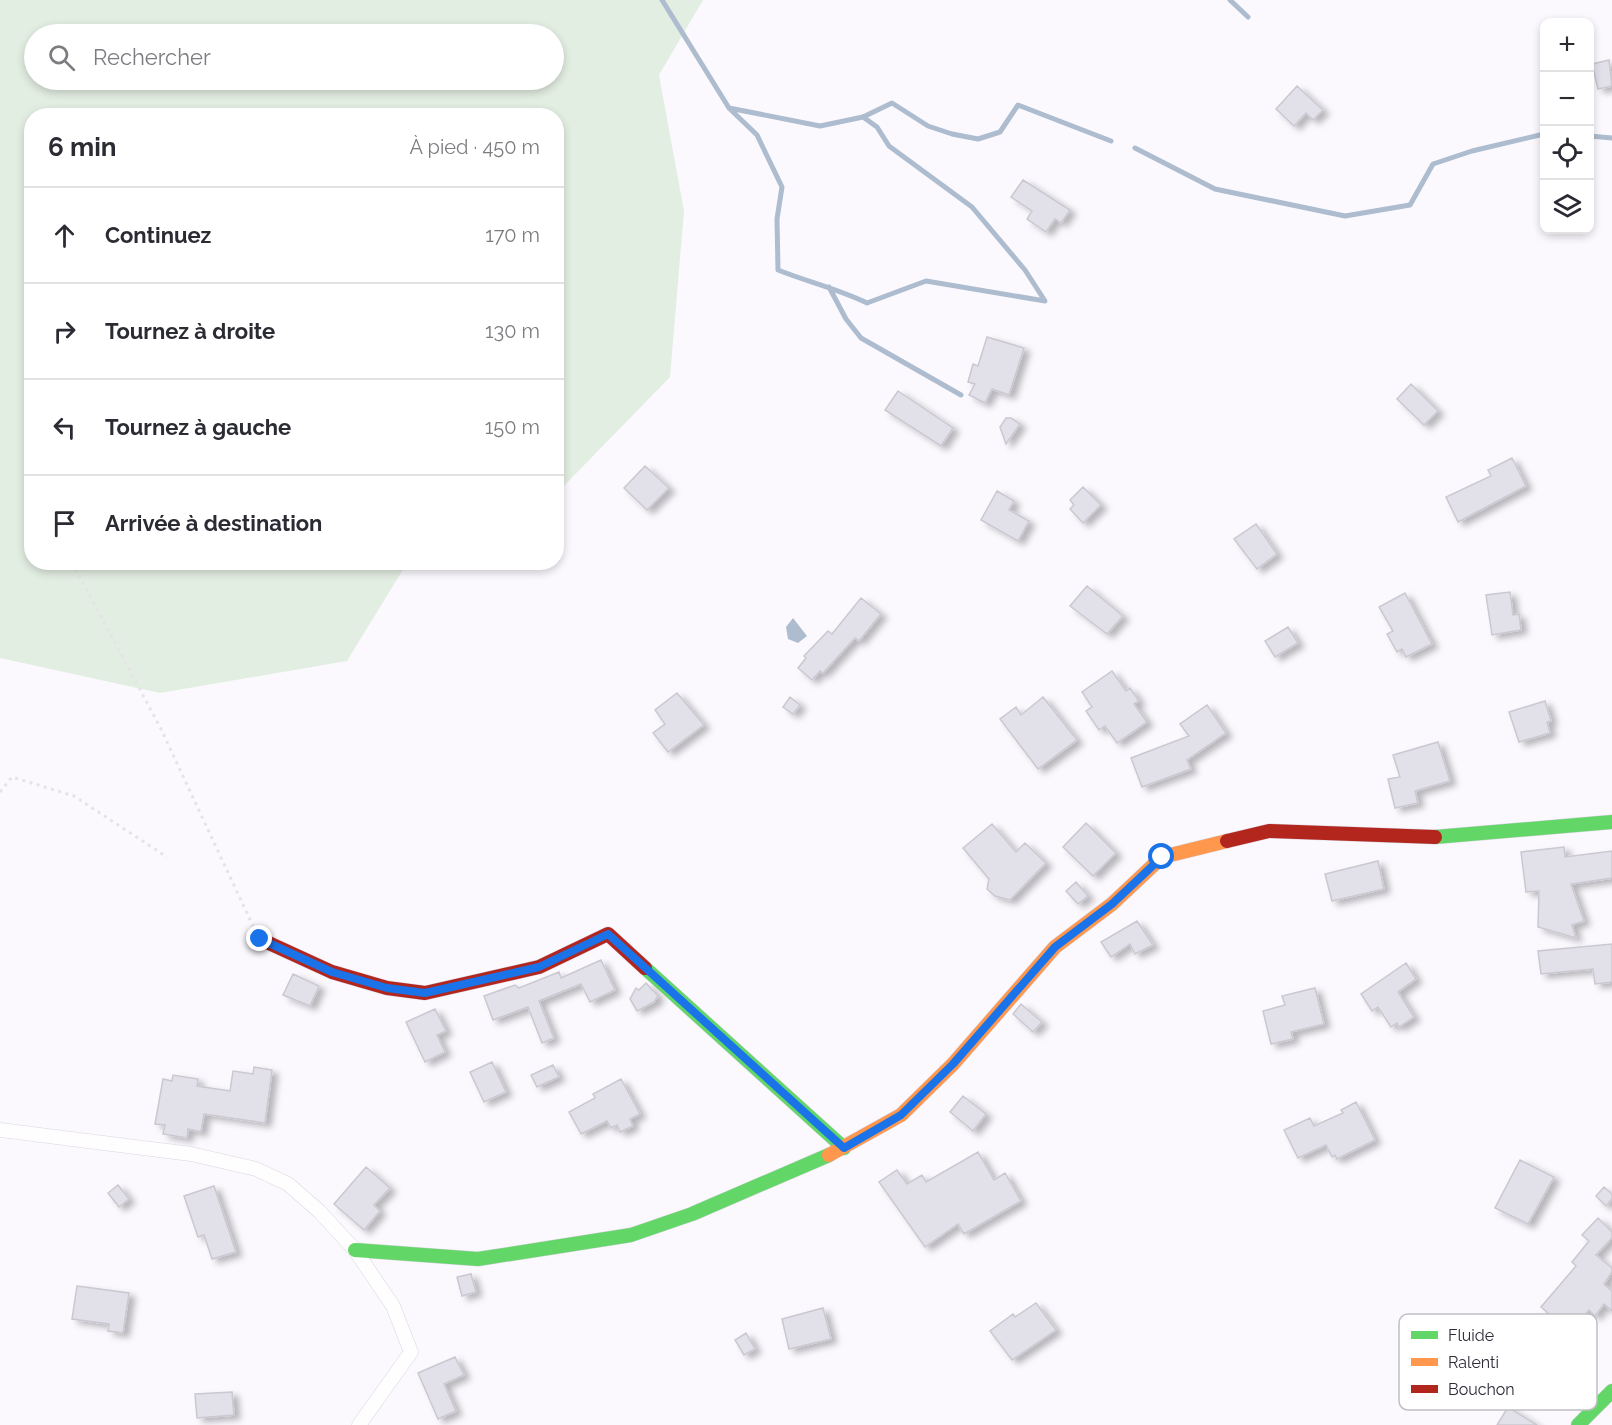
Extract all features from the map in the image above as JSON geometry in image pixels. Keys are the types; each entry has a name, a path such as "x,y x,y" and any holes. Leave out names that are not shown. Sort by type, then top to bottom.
{"street":[{"path":"355,1250 478,1259 631,1234 692,1214 844,1148 901,1115 953,1064 1055,947 1112,904 1162,857 1269,831 1442,837 1612,822"},
{"path":"260,939 332,972 387,988 425,993 539,967 608,934 844,1148"},
{"path":"0,1130 191,1154 256,1169 288,1185 319,1211 355,1250 393,1306 411,1352 359,1425"},
{"path":"1597,1406 1612,1391"},
{"path":"1578,1425 1593,1410"}],"path":[{"path":"76,570 161,729 260,939"},
{"path":"0,792 12,777 74,796 167,856"}],"shaded area":[{"path":"0,0 703,0 659,75 684,211 670,377 564,486 564,108 24,108 24,570 403,570 347,661 160,693 0,658"}],"water":[{"path":"793,618 807,636 798,643 788,639 786,627"}],"building":[{"path":"1609,60 1612,86 1598,89 1594,64"},
{"path":"1297,86 1323,110 1313,120 1306,113 1294,126 1276,109"},
{"path":"1023,180 1070,210 1061,223 1055,219 1046,232 1027,219 1032,211 1011,197"},
{"path":"987,337 1024,348 1009,395 992,389 985,403 969,395 975,384 968,382 973,364 978,366"},
{"path":"1411,384 1438,411 1424,425 1397,399"},
{"path":"898,391 953,428 941,446 885,410"},
{"path":"1006,418 1011,418 1020,424 1006,444 1000,427"},
{"path":"1512,458 1526,486 1458,522 1446,497 1491,476 1488,470"},
{"path":"645,466 669,488 647,510 624,488"},
{"path":"1083,487 1101,505 1083,523 1070,509 1074,505 1070,500"},
{"path":"997,491 1014,501 1009,510 1029,521 1018,541 981,520"},
{"path":"1256,524 1277,554 1257,569 1234,539"},
{"path":"1087,586 1123,616 1107,634 1070,606"},
{"path":"1510,592 1513,615 1519,614 1521,630 1492,635 1486,595"},
{"path":"1405,593 1432,644 1406,657 1402,649 1397,652 1387,634 1393,631 1379,607"},
{"path":"861,598 881,614 859,641 855,638 823,673 820,671 812,680 798,668 806,658 804,656 828,631 832,634"},
{"path":"1288,627 1298,643 1275,657 1265,641"},
{"path":"1112,671 1126,691 1130,688 1139,701 1134,704 1147,722 1117,743 1105,726 1099,730 1086,711 1092,707 1082,692"},
{"path":"677,693 704,725 668,752 653,733 665,724 655,710"},
{"path":"790,697 800,705 793,714 783,707"},
{"path":"1043,697 1077,740 1038,769 1000,719 1016,707 1021,715"},
{"path":"1545,701 1551,721 1547,722 1550,733 1519,742 1509,712"},
{"path":"1207,705 1226,733 1187,760 1191,769 1142,787 1131,758 1189,736 1180,724"},
{"path":"1438,742 1450,781 1415,791 1418,803 1395,808 1388,779 1400,777 1393,755"},
{"path":"1086,823 1116,853 1093,876 1063,847"},
{"path":"992,824 1016,852 1025,843 1046,863 1010,900 995,896 987,889 989,879 963,848"},
{"path":"1564,847 1565,857 1612,851 1612,878 1571,884 1584,921 1572,925 1576,938 1538,927 1539,891 1526,892 1521,852"},
{"path":"1378,861 1384,889 1332,901 1325,874"},
{"path":"1076,882 1088,896 1078,904 1066,891"},
{"path":"1137,921 1153,945 1135,954 1130,944 1111,957 1101,942"},
{"path":"1612,944 1612,982 1595,984 1593,969 1541,974 1538,951"},
{"path":"601,960 615,990 590,1002 581,984 539,1001 554,1038 542,1043 528,1007 493,1020 484,996 515,985 519,988 559,972 561,978"},
{"path":"1406,963 1416,979 1398,992 1414,1017 1399,1027 1397,1023 1391,1027 1378,1007 1372,1011 1361,994"},
{"path":"293,974 319,986 310,1006 283,995"},
{"path":"646,983 658,996 654,1002 637,1011 630,999 636,988 639,990"},
{"path":"1315,988 1324,1024 1291,1032 1293,1039 1271,1044 1263,1011 1285,1005 1282,996"},
{"path":"1021,1004 1042,1022 1033,1032 1013,1014"},
{"path":"435,1009 446,1031 437,1035 445,1052 425,1062 406,1022"},
{"path":"492,1062 506,1092 484,1102 470,1072"},
{"path":"553,1065 559,1077 537,1087 531,1075"},
{"path":"254,1067 272,1070 265,1123 204,1114 201,1132 188,1129 187,1138 163,1134 165,1125 155,1124 163,1079 172,1081 173,1075 198,1079 197,1086 230,1091 233,1071 253,1074"},
{"path":"621,1079 640,1114 630,1119 633,1126 620,1132 617,1125 611,1128 607,1121 581,1134 569,1112 595,1098 593,1094"},
{"path":"963,1096 986,1114 973,1131 950,1112"},
{"path":"1356,1102 1375,1140 1337,1159 1335,1155 1332,1157 1326,1145 1298,1158 1284,1130 1310,1118 1314,1126 1343,1113 1341,1110"},
{"path":"978,1152 994,1180 1005,1173 1021,1201 964,1234 958,1224 925,1247 879,1182 897,1170 907,1184 922,1175 926,1182"},
{"path":"1520,1160 1554,1177 1528,1224 1495,1208"},
{"path":"366,1167 390,1188 374,1205 380,1211 364,1230 334,1204"},
{"path":"118,1185 129,1199 119,1207 108,1193"},
{"path":"214,1186 236,1252 212,1259 204,1235 198,1237 184,1196"},
{"path":"1604,1187 1612,1194 1612,1199 1606,1206 1596,1196"},
{"path":"1598,1218 1612,1232 1612,1238 1596,1255 1612,1268 1604,1284 1612,1291 1612,1311 1604,1304 1596,1314 1589,1310 1586,1314 1549,1314 1541,1307 1576,1266 1572,1262 1589,1241 1582,1235"},
{"path":"471,1274 476,1292 462,1296 457,1277"},
{"path":"77,1286 129,1293 123,1333 108,1331 109,1324 72,1319"},
{"path":"1036,1303 1056,1330 1012,1360 990,1331 1013,1314 1015,1317"},
{"path":"823,1308 831,1339 789,1349 782,1319"},
{"path":"746,1333 755,1349 744,1355 735,1340"},
{"path":"455,1357 464,1375 444,1384 456,1411 438,1419 418,1373"},
{"path":"232,1392 234,1415 197,1418 195,1394"},
{"path":"1506,1410 1513,1410 1537,1425 1497,1425"}],"waterway":[{"path":"662,0 729,108 757,135 782,187 777,219 778,270 867,303 926,281 1045,301 1025,270 972,207 889,146 877,127 863,117"},
{"path":"1230,0 1248,17"},
{"path":"729,108 820,126 863,117 892,103 928,126 978,139 1000,132 1018,105 1111,141"},
{"path":"1135,148 1215,189 1345,216 1410,205 1433,164 1472,151 1540,135"},
{"path":"1594,136 1612,138"},
{"path":"829,287 846,319 861,338 961,395"}],"traffic: fast":[{"path":"1435,837 1612,822"},
{"path":"645,968 844,1148"},
{"path":"355,1250 478,1259 631,1235 692,1214 829,1155"},
{"path":"1597,1406 1612,1391"},
{"path":"1578,1425 1593,1410"}],"traffic: slow":[{"path":"829,1155 901,1115 953,1064 1055,947 1112,904 1162,857 1227,841"}],"traffic: jam":[{"path":"1227,841 1269,831 1435,837"},
{"path":"260,939 332,972 387,988 425,993 539,967 608,934 645,968"}],"route":[{"path":"260,939 332,972 387,988 425,993 539,967 608,934 844,1148 901,1115 953,1064 1055,947 1112,904 1162,857"}]}
